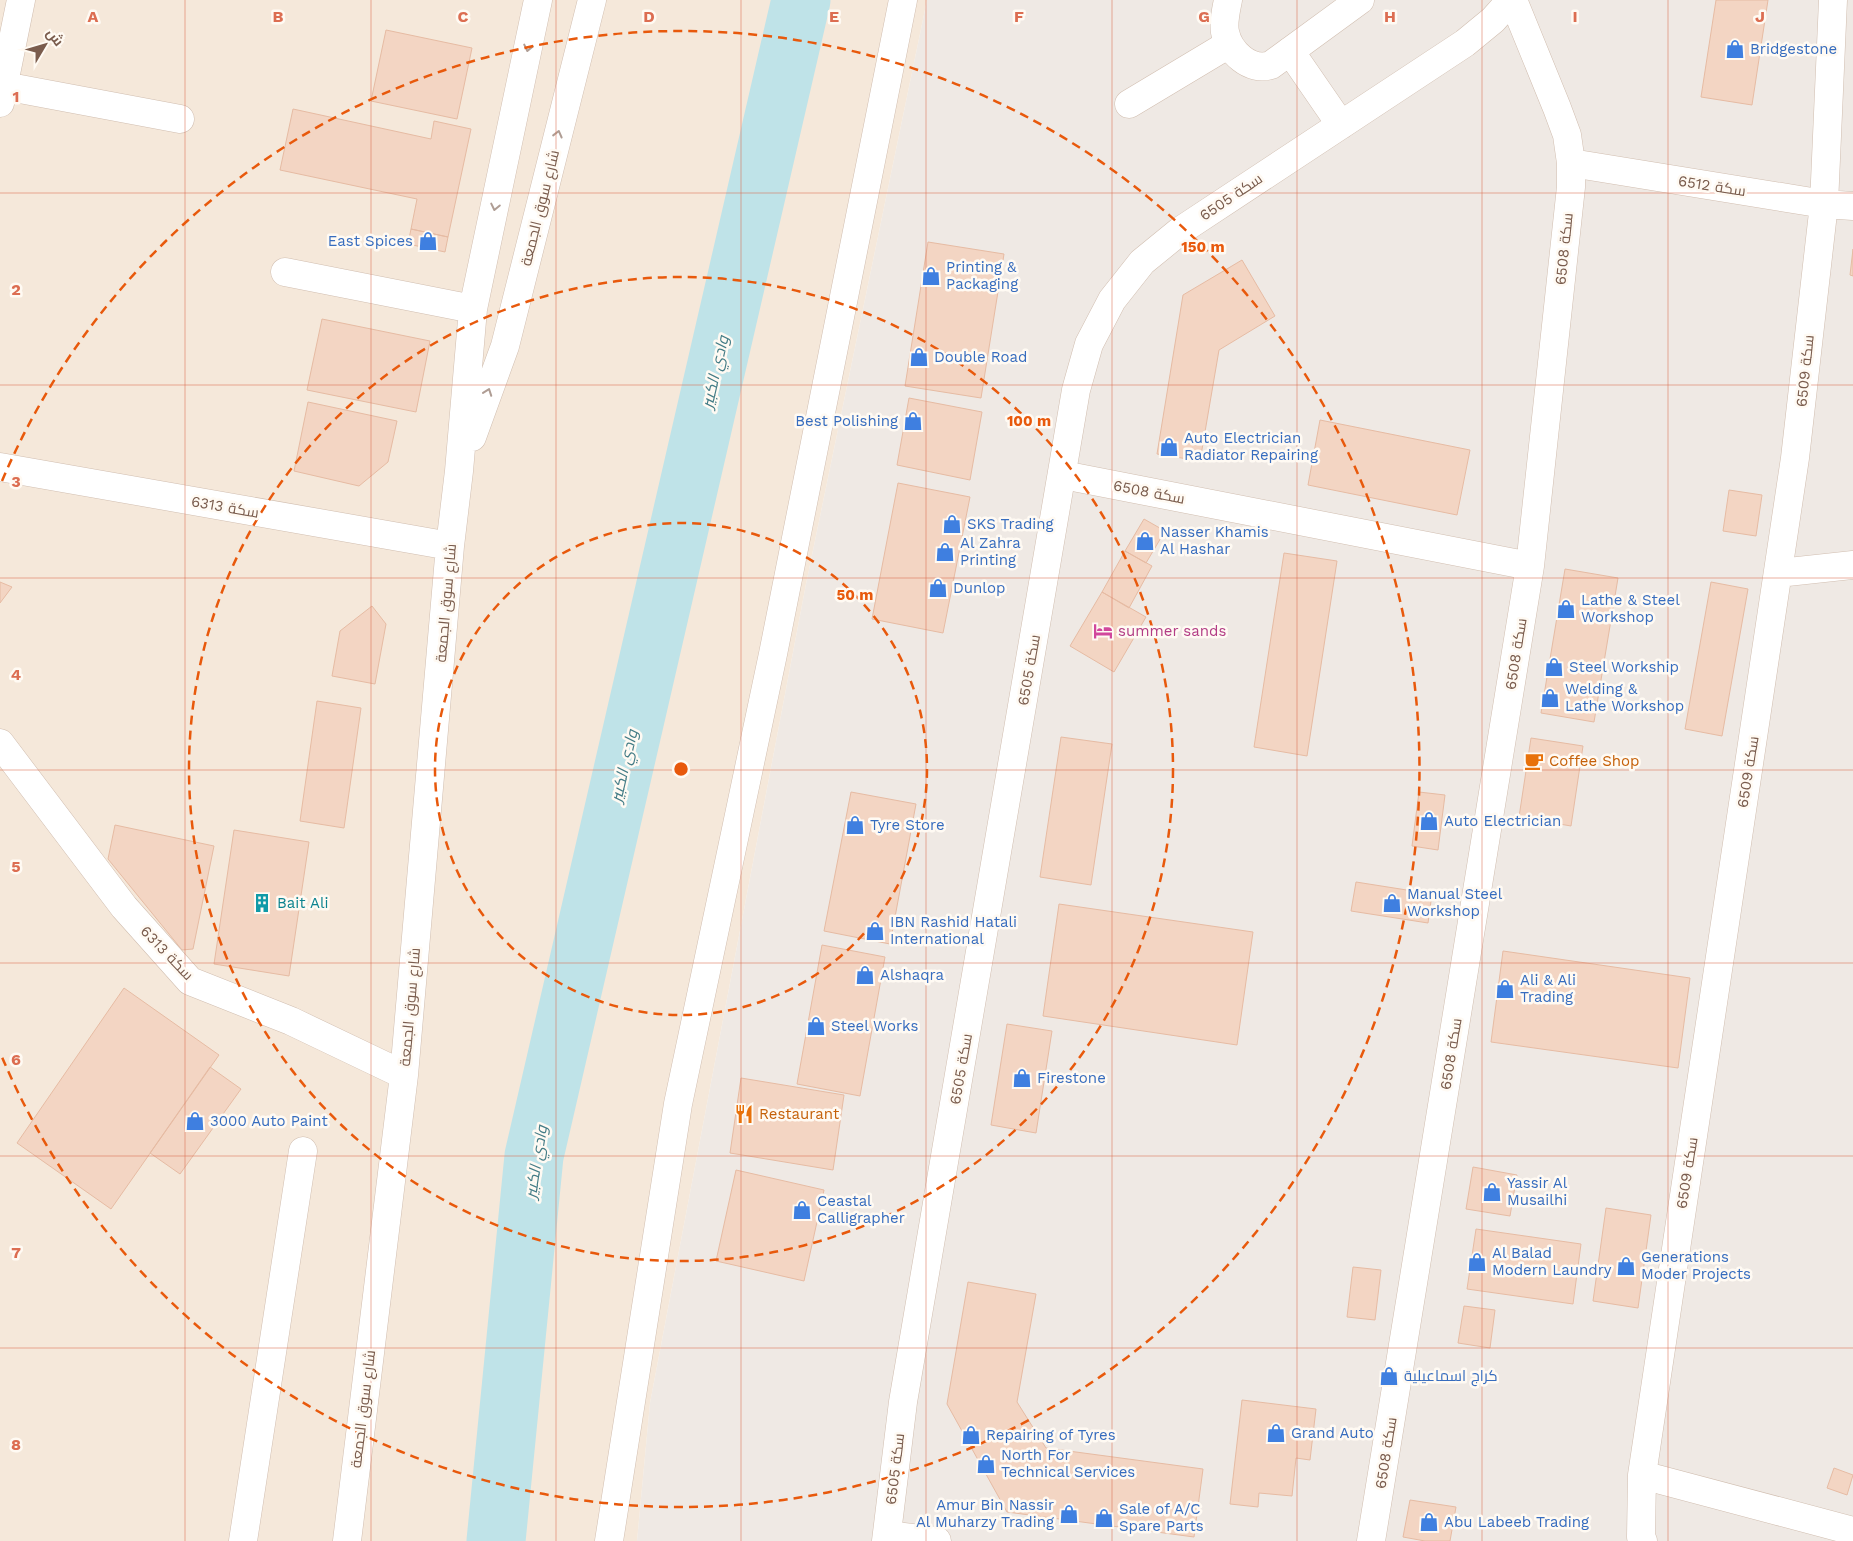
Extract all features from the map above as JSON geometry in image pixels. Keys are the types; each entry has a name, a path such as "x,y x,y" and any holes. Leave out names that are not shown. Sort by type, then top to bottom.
{"street":[{"path":"21,0 2,96 180,119"},
{"name":"شارع سوق الجمعة","path":"459,471 505,346 592,0"},
{"path":"608,1541 678,1104 773,654 902,0"},
{"path":"1228,0 1225,31 1229,44 1237,54 1250,65 1256,67 1271,65 1360,0"},
{"name":"سكة 6505","path":"887,1538 903,1402 1063,475 1076,390 1089,344 1112,300 1142,262 1180,231 1465,43 1493,20 1512,0"},
{"name":"سكة 6508","path":"1371,1541 1530,566 1571,187 1571,163 1567,135 1512,0"},
{"name":"سكة 6509","path":"1635,1540 1642,1475 1795,458 1824,204 1833,0"},
{"name":"شارع سوق الجمعة","path":"346,1541 404,1075 450,546 459,471 473,310 536,2"},
{"path":"1130,104 1229,44"},
{"path":"1290,51 1341,125"},
{"name":"سكة 6512","path":"1571,163 1824,204 1853,206"},
{"path":"285,272 473,310"},
{"name":"سكة 6313","path":"0,467 450,546"},
{"name":"سكة 6508","path":"1063,475 1530,566"},
{"path":"1778,573 1853,565"},
{"name":"سكة 6313","path":"0,743 124,907 190,981 291,1021 404,1075"},
{"path":"243,1541 303,1151"},
{"path":"1642,1475 1853,1531"},
{"path":"887,1538 937,1541"}],"shaded area":[{"path":"0,0 927,0 806,584 650,1403 637,1541 0,1541"},
{"path":"927,0 1853,0 1853,1541 637,1541 650,1403 806,584"}],"building":[{"name":"Bridgestone","path":"1716,0 1768,0 1752,105 1701,97"},
{"path":"386,30 472,48 457,119 371,101"},
{"path":"293,109 431,139 434,121 471,129 448,237 411,229 417,199 280,170"},
{"name":"East Spices","path":"411,229 448,237 445,252 408,244"},
{"path":"928,242 1004,254 981,398 905,386"},
{"path":"1853,249 1853,276 1850,275"},
{"path":"1242,260 1275,316 1219,350 1200,461 1157,454 1183,295"},
{"path":"322,319 430,341 416,412 307,390"},
{"path":"909,398 982,412 970,480 897,465"},
{"path":"308,402 397,421 388,462 359,486 294,471"},
{"path":"1320,420 1470,450 1457,515 1308,485"},
{"path":"898,483 970,497 943,633 872,619"},
{"path":"1729,490 1762,495 1756,536 1723,531"},
{"name":"Nasser Khamis Al Hashar","path":"1144,519 1165,531 1146,563 1125,551"},
{"path":"1125,551 1152,566 1129,608 1102,592"},
{"path":"1284,553 1337,561 1307,756 1254,747"},
{"path":"1565,569 1618,578 1594,722 1541,713"},
{"path":"0,582 12,587 0,603"},
{"path":"1711,582 1748,589 1722,736 1685,729"},
{"path":"1102,592 1146,617 1114,672 1070,646"},
{"path":"372,606 386,624 375,684 332,676 340,631"},
{"path":"317,701 361,708 344,828 300,821"},
{"path":"1061,737 1112,744 1091,885 1040,877"},
{"path":"1531,738 1583,746 1571,826 1519,817"},
{"path":"851,792 916,804 890,944 824,931"},
{"name":"Auto Electrician","path":"1419,792 1445,795 1438,850 1412,846"},
{"path":"115,825 214,846 193,949 182,950 108,859"},
{"name":"Bait Ali","path":"234,830 309,842 289,976 214,964"},
{"name":"Manual Steel Workshop","path":"1356,882 1432,894 1428,923 1351,911"},
{"path":"1059,904 1253,932 1237,1045 1043,1016"},
{"path":"822,945 885,957 860,1096 797,1084"},
{"path":"1503,951 1690,978 1678,1068 1491,1042"},
{"path":"124,988 219,1055 111,1209 17,1143"},
{"name":"Firestone","path":"1007,1024 1052,1031 1036,1133 991,1125"},
{"name":"3000 Auto Paint","path":"210,1067 241,1089 180,1174 150,1153"},
{"path":"741,1078 844,1095 833,1170 730,1153"},
{"name":"Yassir Al Musailhi","path":"1473,1167 1517,1175 1510,1216 1466,1209"},
{"path":"736,1170 824,1190 804,1281 716,1261"},
{"path":"1606,1208 1651,1215 1638,1308 1593,1301"},
{"path":"1476,1229 1581,1244 1573,1304 1467,1289"},
{"path":"1353,1267 1381,1270 1375,1320 1347,1317"},
{"path":"968,1282 1036,1294 1017,1402 1046,1448 1203,1469 1194,1537 1007,1512 947,1404"},
{"path":"1464,1306 1495,1310 1490,1348 1458,1343"},
{"name":"Grand Auto","path":"1242,1400 1316,1409 1310,1460 1296,1458 1292,1496 1259,1493 1258,1507 1230,1504"},
{"path":"1834,1468 1853,1475 1847,1495 1827,1488"},
{"name":"Abu Labeeb Trading","path":"1410,1500 1456,1507 1450,1541 1425,1541 1403,1537"}],"waterway":[{"name":"وادي الكبير","path":"496,1541 534,1156 801,0"}],"place":[{"name":"Bridgestone","path":"1735,49"},
{"name":"East Spices","path":"428,241"},
{"name":"Printing & Packaging","path":"931,276"},
{"name":"Double Road","path":"919,357"},
{"name":"Best Polishing","path":"913,421"},
{"name":"Auto Electrician Radiator Repairing","path":"1169,447"},
{"name":"SKS Trading","path":"952,524"},
{"name":"Nasser Khamis Al Hashar","path":"1145,541"},
{"name":"Al Zahra Printing","path":"945,552"},
{"name":"Dunlop","path":"938,588"},
{"name":"Lathe & Steel Workshop","path":"1566,609"},
{"name":"summer sands","path":"1103,631"},
{"name":"Steel Workship","path":"1554,667"},
{"name":"Welding & Lathe Workshop","path":"1550,698"},
{"name":"Coffee Shop","path":"1534,761"},
{"name":"Auto Electrician","path":"1429,821"},
{"name":"Tyre Store","path":"855,825"},
{"name":"Bait Ali","path":"262,903"},
{"name":"Manual Steel Workshop","path":"1392,903"},
{"name":"IBN Rashid Hatali International","path":"875,931"},
{"name":"Alshaqra","path":"865,975"},
{"name":"Ali & Ali Trading","path":"1505,989"},
{"name":"Steel Works","path":"816,1026"},
{"name":"Firestone","path":"1022,1078"},
{"name":"Restaurant","path":"744,1114"},
{"name":"3000 Auto Paint","path":"195,1121"},
{"name":"Yassir Al Musailhi","path":"1492,1192"},
{"name":"Ceastal Calligrapher","path":"802,1210"},
{"name":"Al Balad Modern Laundry","path":"1477,1262"},
{"name":"Generations Moder Projects","path":"1626,1266"},
{"name":"كراج اسماعيلية","path":"1389,1376"},
{"name":"Grand Auto","path":"1276,1433"},
{"name":"Repairing of Tyres","path":"971,1435"},
{"name":"North For Technical Services","path":"986,1464"},
{"name":"Amur Bin Nassir Al Muharzy Trading","path":"1069,1514"},
{"name":"Sale of A/C Spare Parts","path":"1104,1518"},
{"name":"Abu Labeeb Trading","path":"1429,1522"}]}
